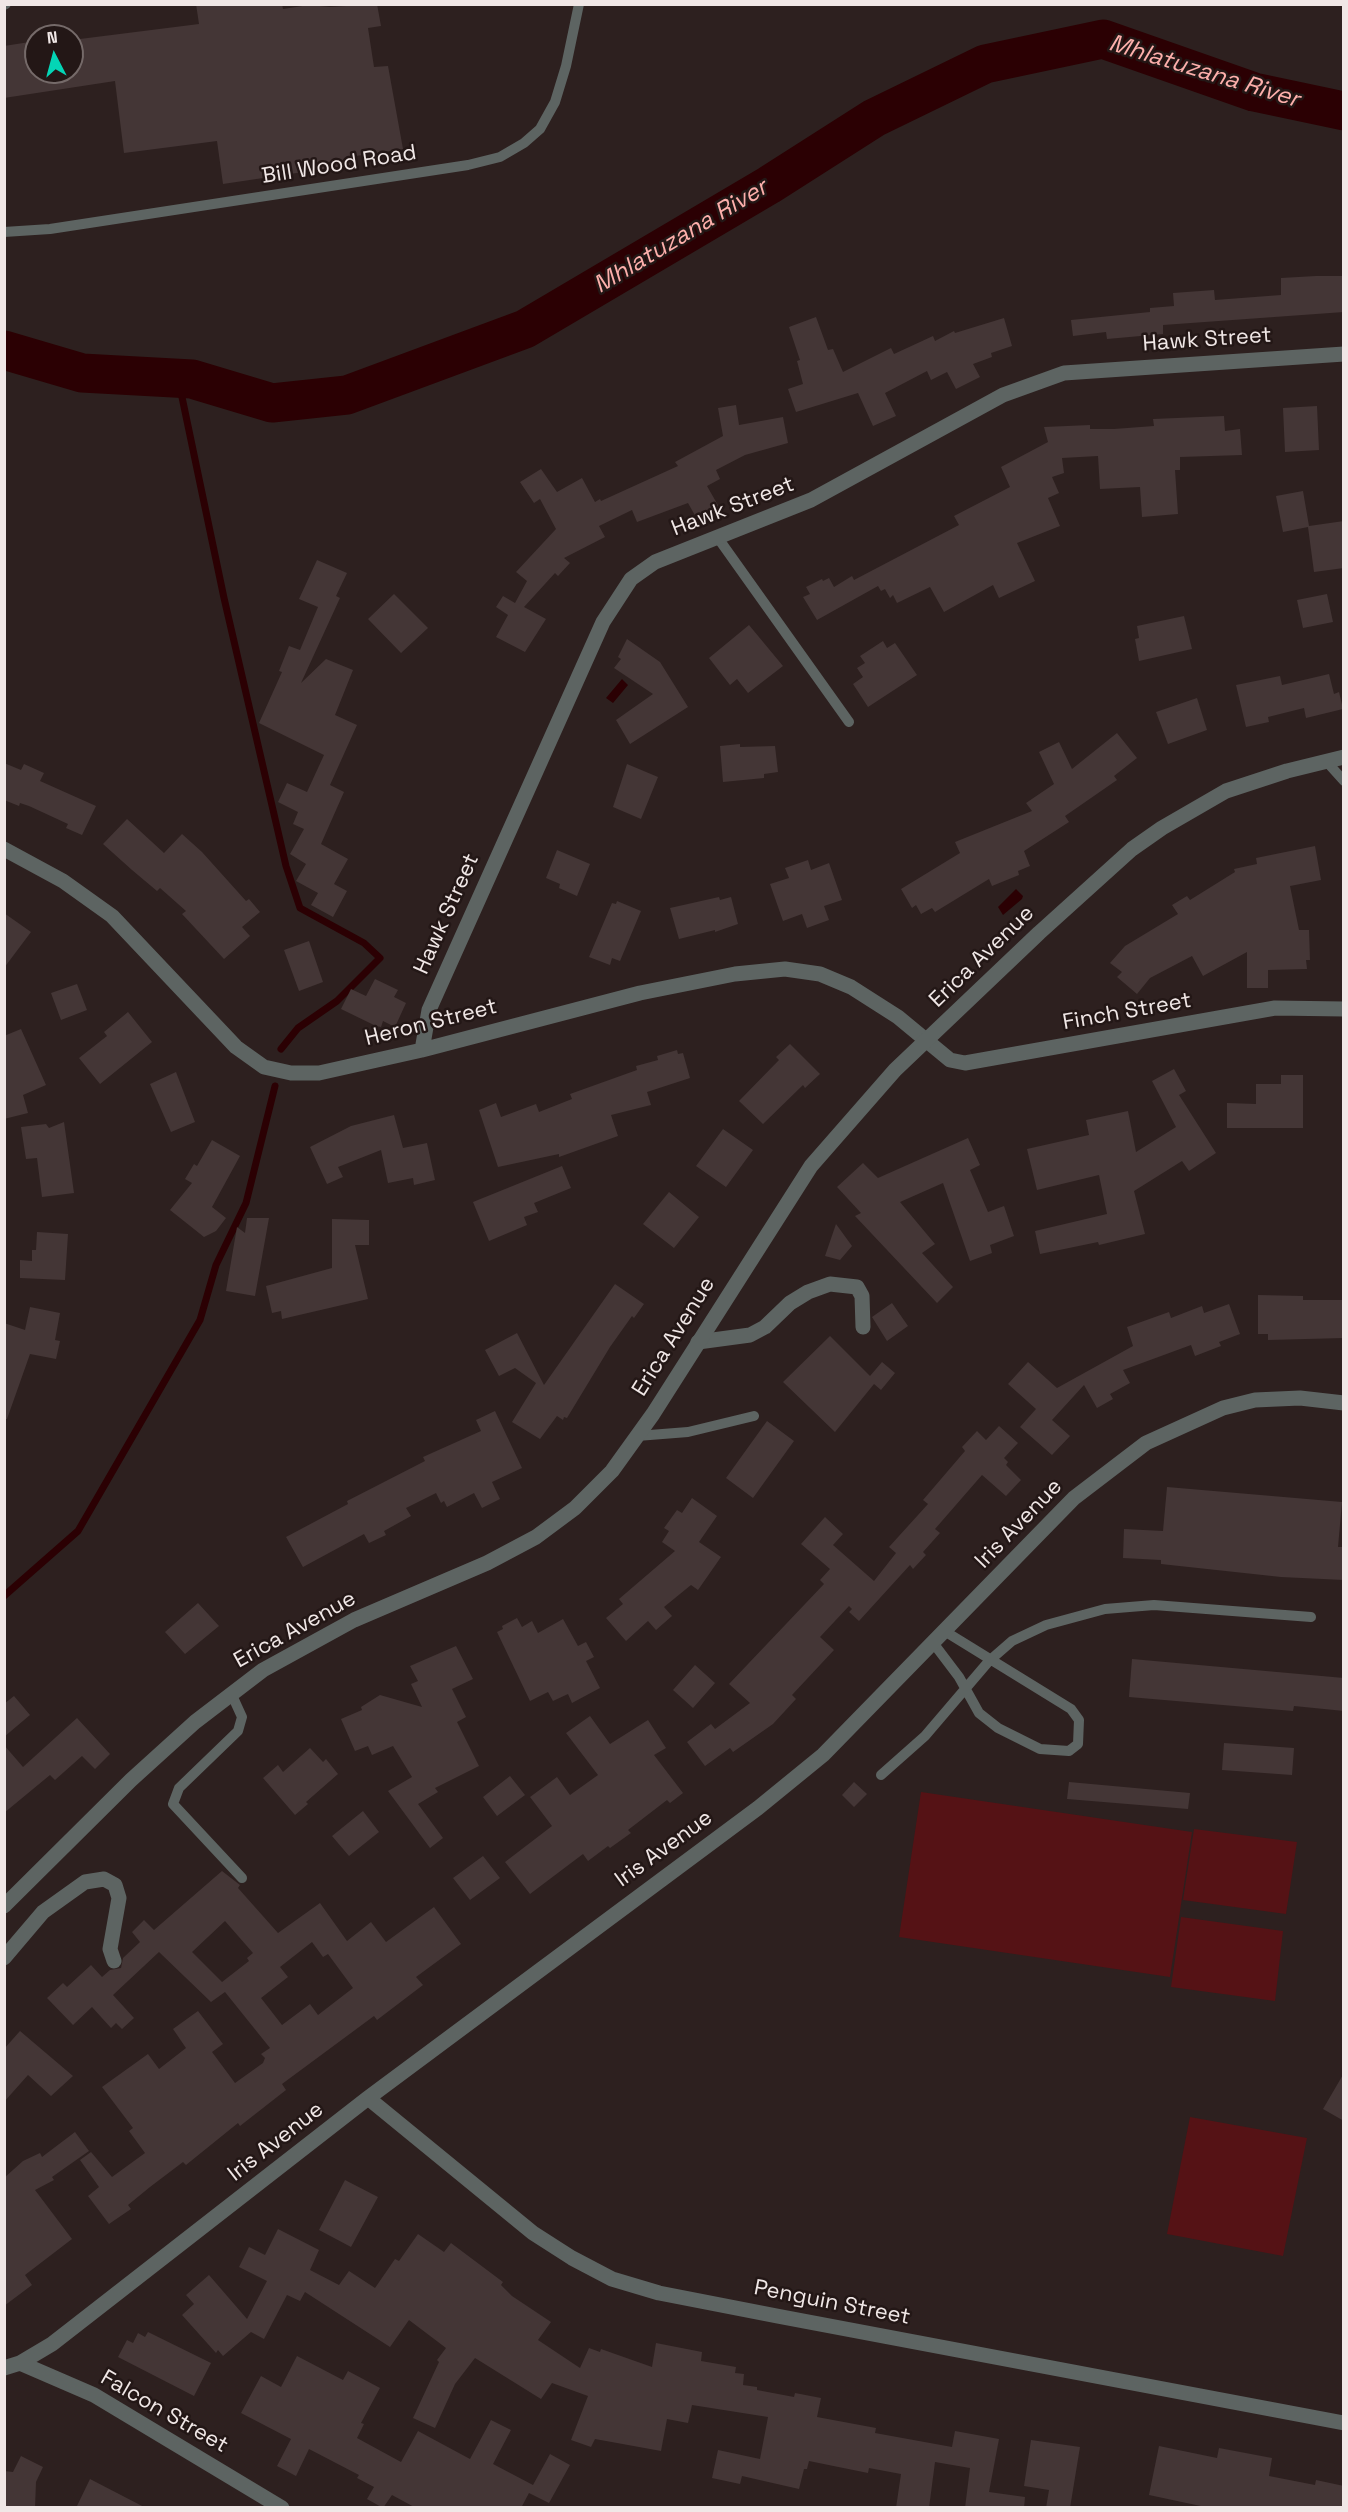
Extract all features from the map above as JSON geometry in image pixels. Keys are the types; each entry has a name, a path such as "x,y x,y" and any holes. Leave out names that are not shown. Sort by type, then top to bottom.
{"street":[{"name":"Hawk Street","path":"422,1050 429,1010 603,622 631,579 654,562 811,500 1003,395 1064,373 1344,354"},
{"name":"Erica Avenue","path":"4,1906 131,1780 231,1693 262,1670 308,1644 487,1563 536,1537 575,1508 612,1471 637,1436 811,1166 886,1079 1047,925 1132,849 1162,828 1226,791 1344,757"},
{"name":"Heron Street","path":"4,849 63,881 112,916 236,1047 264,1067 291,1073 319,1073 422,1050 640,993 735,974 785,969 820,974 850,987 898,1017 927,1041"},
{"name":"Finch Street","path":"927,1041 950,1060 965,1063 1275,1008 1344,1009"},
{"path":"698,1342 750,1335 780,1316 790,1303 808,1292 830,1284 856,1287 862,1296 863,1327"},
{"name":"Iris Avenue","path":"4,2368 20,2363 52,2344 368,2098 758,1808 823,1755 946,1632 1074,1498 1146,1443 1223,1408 1256,1400 1300,1398 1344,1403"},
{"path":"4,1958 43,1912 85,1882 104,1879 115,1885 119,1898 110,1949 114,1961"},
{"name":"Penguin Street","path":"368,2098 533,2233 572,2258 612,2279 659,2293 1344,2423"},
{"name":"Falcon Street","path":"20,2363 94,2396 282,2508"}],"lane":[{"name":"Bill Wood Road","path":"4,232 50,229 468,165 500,157 540,129 555,102 566,66 579,4"},
{"path":"718,538 849,722"},
{"path":"1326,761 1344,781"},
{"path":"637,1436 688,1432 754,1416"},
{"path":"881,1775 926,1736 989,1661 1012,1641 1046,1625 1105,1609 1154,1605 1311,1617"},
{"path":"934,1644 979,1713 1018,1740 1054,1751 1069,1751 1078,1744 1079,1720 1071,1709 989,1661 946,1632"},
{"path":"231,1693 242,1717 238,1731 179,1788 173,1804 242,1878"}],"shaded area":[{"path":"622,679 628,685 613,703 606,698"},
{"path":"1016,889 1023,896 1022,899 1003,915 998,907"},
{"path":"921,1792 1192,1832 1170,1977 899,1937"},
{"path":"1194,1829 1297,1842 1286,1914 1183,1900"},
{"path":"1181,1917 1283,1931 1275,2001 1171,1987"},
{"path":"1190,2117 1307,2138 1283,2256 1167,2234"}],"building":[{"path":"196,4 282,4 283,9 309,5 330,7 377,4 381,26 368,28 374,67 388,66 403,149 349,157 350,165 223,184 217,141 124,153 115,81 4,98 4,46 24,43 24,84 84,84 84,38 199,24"},
{"path":"1344,276 1344,312 1163,325 1163,334 1107,339 1106,332 1073,336 1071,320 1150,312 1150,308 1174,306 1173,293 1214,290 1215,300 1281,295 1281,278"},
{"path":"816,317 828,350 833,349 843,372 891,348 894,354 933,336 935,341 954,331 955,333 1004,318 1012,346 991,353 992,357 973,364 980,377 956,389 947,372 931,380 927,371 885,393 896,416 873,426 858,393 796,412 788,389 803,384 797,361 800,360 789,327"},
{"path":"736,405 739,425 783,417 788,443 745,455 716,470 720,479 707,486 719,507 697,519 688,503 637,522 632,510 599,526 605,537 564,558 570,563 558,576 555,573 524,607 546,619 525,652 496,637 508,615 496,607 503,596 515,603 527,581 516,572 556,529 540,499 534,503 520,482 541,469 557,492 582,478 595,502 600,499 601,501 678,466 675,462 723,436 718,408"},
{"path":"1317,406 1319,450 1285,452 1283,408"},
{"path":"1224,416 1225,431 1240,429 1242,455 1180,457 1180,470 1175,470 1178,514 1142,517 1140,487 1100,489 1098,456 1062,458 1064,473 1052,477 1059,493 1048,498 1060,526 1017,543 1035,581 999,598 993,585 944,612 930,587 897,603 893,595 890,598 885,589 881,591 878,586 817,620 803,597 810,594 806,587 822,579 823,581 829,578 834,587 852,576 854,580 959,525 954,516 1010,487 1001,467 1048,442 1044,427 1090,425 1090,429 1114,429 1154,426 1153,419"},
{"path":"1303,491 1309,526 1344,521 1344,568 1314,572 1308,527 1283,532 1276,496"},
{"path":"317,560 347,573 336,596 340,598 301,683 326,659 353,670 335,715 357,725 330,785 344,792 321,844 348,859 334,884 347,891 333,917 311,905 318,893 296,881 306,864 290,854 304,829 293,824 298,812 278,802 287,783 307,792 324,755 259,723 282,672 279,671 289,646 300,650 318,607 299,599"},
{"path":"394,594 428,628 401,653 368,619"},
{"path":"1327,594 1333,622 1303,628 1297,600"},
{"path":"1184,616 1192,649 1139,661 1135,639 1139,638 1137,626"},
{"path":"749,625 783,666 748,693 737,679 730,685 709,658"},
{"path":"627,639 660,662 688,707 630,744 616,720 653,694 614,668 621,659 618,657"},
{"path":"883,641 887,648 895,643 917,675 868,707 853,684 863,677 857,668 865,663 860,656"},
{"path":"1329,674 1334,694 1339,692 1343,709 1306,718 1304,708 1268,717 1269,722 1246,727 1236,685 1280,676 1282,685"},
{"path":"1197,698 1207,730 1168,744 1156,712"},
{"path":"1117,733 1137,758 1114,776 1117,780 1065,816 1069,822 1024,851 1030,866 1018,871 1019,875 992,886 989,879 935,912 932,908 921,914 916,905 912,908 901,889 960,853 955,842 1032,811 1026,803 1054,784 1039,752 1059,742 1072,769"},
{"path":"740,744 740,747 775,746 778,772 764,774 764,778 723,782 720,746"},
{"path":"4,763 21,770 24,764 44,773 40,781 96,806 82,835 66,828 68,824 29,806 20,803 19,806 4,800"},
{"path":"627,764 658,777 641,819 613,807"},
{"path":"127,819 164,853 182,834 202,852 246,901 249,899 260,912 242,927 250,936 224,959 182,914 186,911 160,888 157,891 103,844"},
{"path":"1315,846 1321,880 1290,886 1299,930 1309,930 1310,960 1306,960 1307,969 1268,970 1268,988 1247,988 1247,952 1203,976 1192,956 1150,978 1137,994 1117,977 1122,972 1110,963 1125,946 1178,914 1172,905 1187,896 1190,900 1235,872 1234,869 1257,864 1256,858"},
{"path":"557,850 590,864 577,896 559,888 560,884 546,878"},
{"path":"808,860 811,870 829,863 842,900 824,906 829,920 807,928 802,914 783,921 770,884 789,878 785,868"},
{"path":"719,897 720,900 731,897 738,924 715,932 715,930 679,939 670,908"},
{"path":"617,901 641,911 620,961 612,958 610,965 589,957 612,903 616,904"},
{"path":"4,913 31,932 4,968"},
{"path":"309,941 323,982 299,991 284,950"},
{"path":"375,979 398,990 394,997 406,1003 395,1027 383,1021 381,1027 376,1026 341,1009 351,989 366,996"},
{"path":"77,984 87,1010 61,1020 51,993"},
{"path":"128,1012 152,1042 100,1084 79,1058 107,1036 104,1032"},
{"path":"21,1029 46,1085 23,1095 28,1113 4,1119 4,1036"},
{"path":"790,1044 820,1074 805,1088 803,1085 763,1124 739,1101 779,1060 776,1057"},
{"path":"677,1050 678,1054 683,1053 690,1078 647,1092 651,1105 611,1115 618,1136 559,1157 559,1154 498,1167 479,1110 496,1103 501,1117 536,1104 539,1112 572,1099 570,1094 637,1070 636,1066 658,1060 657,1056"},
{"path":"1174,1069 1186,1091 1179,1095 1216,1153 1189,1171 1182,1161 1134,1191 1145,1234 1099,1245 1098,1242 1040,1254 1035,1231 1107,1214 1099,1175 1037,1190 1027,1149 1089,1135 1086,1120 1128,1111 1136,1152 1176,1127 1152,1081"},
{"path":"176,1072 195,1122 171,1132 150,1084"},
{"path":"1281,1075 1303,1075 1303,1128 1227,1128 1227,1103 1256,1104 1256,1084 1281,1084"},
{"path":"394,1115 403,1148 427,1143 435,1180 414,1185 413,1178 388,1183 381,1150 338,1167 343,1177 327,1184 310,1147 351,1126"},
{"path":"64,1122 74,1193 42,1197 37,1158 26,1159 21,1127 46,1124 49,1128"},
{"path":"723,1129 753,1150 726,1187 696,1166"},
{"path":"968,1138 980,1165 970,1170 988,1212 1004,1206 1014,1236 990,1245 992,1253 970,1261 943,1183 900,1202 935,1244 922,1253 953,1287 937,1303 855,1216 861,1213 837,1187 863,1163 878,1178"},
{"path":"212,1140 240,1156 212,1207 226,1218 216,1231 204,1237 170,1210 192,1183 185,1179 194,1164 197,1166"},
{"path":"562,1166 571,1188 534,1203 538,1212 524,1217 527,1225 489,1241 473,1202"},
{"path":"669,1192 699,1217 674,1248 643,1224"},
{"path":"247,1218 269,1218 255,1296 226,1291 237,1227 245,1233"},
{"path":"332,1219 369,1220 369,1245 355,1245 368,1299 282,1319 281,1311 272,1313 266,1286 332,1268"},
{"path":"836,1224 852,1246 840,1260 825,1256"},
{"path":"37,1232 68,1234 65,1280 20,1278 20,1260 32,1261 32,1250 36,1250"},
{"path":"615,1284 644,1304 634,1318 632,1316 610,1347 567,1418 564,1417 563,1420 557,1416 540,1439 512,1422 536,1383 515,1368 499,1376 485,1350 517,1333 544,1385"},
{"path":"1258,1295 1303,1296 1303,1300 1344,1300 1344,1338 1268,1340 1268,1334 1258,1334"},
{"path":"892,1303 908,1326 887,1341 872,1317"},
{"path":"1229,1304 1240,1334 1219,1342 1221,1346 1195,1356 1191,1345 1123,1370 1130,1383 1110,1394 1113,1399 1097,1408 1084,1385 1052,1420 1070,1436 1052,1455 1020,1427 1036,1409 1008,1384 1028,1362 1057,1388 1133,1346 1127,1327 1169,1312 1171,1318 1202,1306 1204,1313"},
{"path":"30,1307 60,1313 55,1340 60,1341 56,1359 30,1354 7,1419 4,1419 4,1323 25,1330"},
{"path":"830,1336 870,1376 882,1362 895,1373 881,1390 874,1384 835,1432 783,1382"},
{"path":"495,1411 522,1468 492,1482 500,1499 482,1508 474,1493 447,1507 444,1501 441,1503 436,1493 406,1508 411,1516 384,1531 386,1535 369,1543 364,1534 303,1567 286,1537 348,1504 347,1501 425,1461 423,1457 481,1431 476,1420"},
{"path":"767,1421 794,1441 753,1498 726,1478"},
{"path":"999,1426 1018,1443 1004,1458 1008,1462 1006,1465 1021,1480 1006,1496 982,1475 935,1529 940,1533 923,1552 926,1555 913,1569 910,1565 859,1621 849,1612 852,1609 849,1606 820,1637 834,1650 792,1695 796,1699 773,1724 733,1752 730,1748 705,1766 687,1742 711,1724 715,1729 750,1703 729,1684 824,1584 820,1580 830,1569 801,1544 825,1517 843,1534 833,1545 874,1581 896,1553 889,1547 928,1504 923,1500 965,1451 962,1447 977,1431 986,1440"},
{"path":"1167,1487 1342,1502 1338,1547 1344,1547 1344,1580 1281,1577 1161,1564 1161,1560 1123,1558 1124,1529 1163,1531"},
{"path":"692,1498 717,1516 699,1542 721,1557 698,1590 691,1585 664,1607 672,1616 656,1630 648,1621 626,1641 606,1618 623,1604 619,1599 675,1551 662,1542 669,1531 664,1528 677,1510 682,1513"},
{"path":"198,1603 219,1626 185,1654 165,1632"},
{"path":"517,1618 522,1627 532,1621 538,1633 563,1619 578,1646 586,1642 594,1657 586,1661 600,1688 572,1703 568,1694 553,1701 548,1692 530,1701 497,1632 503,1629 502,1626"},
{"path":"456,1646 473,1679 452,1689 466,1717 457,1722 479,1766 435,1788 438,1792 418,1804 443,1838 430,1848 388,1791 412,1777 393,1746 372,1755 368,1746 355,1751 341,1719 362,1710 361,1707 380,1695 422,1707 411,1684 418,1681 410,1666"},
{"path":"1132,1659 1344,1678 1344,1711 1294,1706 1293,1711 1129,1697"},
{"path":"695,1665 715,1683 693,1708 673,1690"},
{"path":"14,1696 30,1715 4,1737 4,1704"},
{"path":"590,1716 610,1744 648,1720 666,1748 654,1755 683,1793 670,1803 667,1800 628,1830 631,1833 610,1848 608,1846 588,1861 583,1854 530,1894 505,1862 552,1826 530,1797 557,1777 570,1795 598,1775 566,1733"},
{"path":"77,1718 110,1754 95,1769 82,1756 55,1780 50,1775 4,1813 4,1745 23,1767"},
{"path":"1224,1743 1294,1748 1292,1775 1222,1770"},
{"path":"310,1748 323,1762 326,1759 338,1774 306,1802 308,1804 295,1815 263,1778 278,1765 283,1772"},
{"path":"510,1776 525,1795 497,1816 483,1797"},
{"path":"854,1782 867,1794 854,1807 842,1795"},
{"path":"1069,1782 1190,1793 1188,1809 1067,1799"},
{"path":"363,1811 379,1832 349,1856 332,1836"},
{"path":"483,1856 500,1878 470,1900 453,1878"},
{"path":"222,1871 240,1885 238,1888 278,1933 320,1903 347,1941 371,1922 386,1942 434,1907 461,1944 416,1977 423,1985 377,2020 374,2016 282,2084 286,2090 240,2126 238,2123 186,2165 183,2162 128,2205 131,2209 109,2224 88,2196 99,2187 80,2160 91,2152 112,2177 145,2153 129,2131 133,2128 102,2087 148,2054 159,2069 186,2048 173,2029 198,2011 223,2044 212,2052 235,2083 263,2063 265,2058 261,2054 270,2048 225,1992 211,2002 159,1952 113,1995 134,2018 122,2029 116,2023 111,2028 92,2007 73,2025 47,1998 63,1983 67,1987 91,1965 102,1977 110,1970 121,1968 123,1958 140,1942 132,1932 144,1920 154,1930","holes":["225,1921 253,1953 247,1958 249,1961 222,1982 192,1952","312,1942 323,1957 328,1954 353,1988 318,2015 310,2004 282,2025 261,1998 288,1977 280,1967"]},
{"path":"20,2031 73,2076 51,2096 28,2075 4,2102 4,2049"},
{"path":"1344,2073 1344,2121 1323,2109"},
{"path":"75,2132 89,2151 52,2177 54,2180 35,2190 72,2239 25,2275 32,2285 4,2306 4,2178 23,2161 40,2153 42,2157"},
{"path":"345,2180 378,2197 351,2247 319,2230"},
{"path":"278,2229 319,2250 310,2270 339,2285 349,2271 375,2288 395,2259 399,2261 418,2234 444,2252 451,2243 503,2282 501,2285 512,2296 551,2322 538,2340 580,2368 589,2348 600,2352 601,2349 652,2367 656,2343 702,2352 701,2361 736,2367 735,2373 744,2374 743,2385 757,2387 757,2390 794,2397 795,2393 821,2398 817,2417 876,2428 875,2433 952,2447 955,2431 999,2439 989,2492 1025,2497 1024,2508 965,2508 970,2468 935,2462 929,2508 896,2508 901,2474 869,2468 868,2473 809,2461 807,2469 804,2469 799,2489 742,2476 740,2484 712,2478 718,2450 760,2459 768,2417 692,2405 688,2423 667,2419 661,2451 595,2439 591,2447 571,2440 588,2396 552,2383 541,2399 475,2358 455,2384 435,2428 413,2418 439,2362 437,2360 446,2348 409,2320 390,2347 305,2292 300,2301 287,2295 264,2339 251,2332 223,2356 218,2350 216,2353 182,2315 194,2304 186,2295 209,2275 247,2319 267,2281 239,2267 249,2247 265,2255"},
{"path":"148,2332 211,2363 194,2396 118,2357 127,2340 133,2343 138,2333 145,2337"},
{"path":"297,2356 343,2380 348,2371 380,2388 361,2423 364,2424 357,2438 401,2462 418,2431 470,2459 491,2420 511,2430 493,2464 533,2485 550,2454 570,2465 549,2503 529,2493 521,2508 416,2508 392,2495 383,2508 367,2499 374,2487 357,2478 359,2475 309,2449 296,2476 277,2466 291,2439 241,2413 261,2376 281,2387"},
{"path":"1031,2440 1080,2447 1070,2508 1046,2508 1049,2490 1024,2486"},
{"path":"1159,2446 1217,2458 1219,2448 1272,2458 1269,2476 1315,2485 1316,2480 1344,2486 1344,2508 1210,2508 1149,2495"},
{"path":"21,2456 43,2467 36,2482 35,2508 4,2508 4,2471 13,2472"},
{"path":"90,2479 146,2508 76,2508"}],"waterway":[{"name":"Mhlatuzana River","path":"4,350 82,373 192,379 272,403 347,395 525,329 769,185 874,118 985,64 1103,39 1254,92 1344,111"},
{"path":"178,378 224,598 286,866 300,908 364,943 380,958 337,1001 298,1028 281,1049"},
{"path":"4,1596 78,1531 200,1320 216,1265 246,1203 275,1086"}]}
